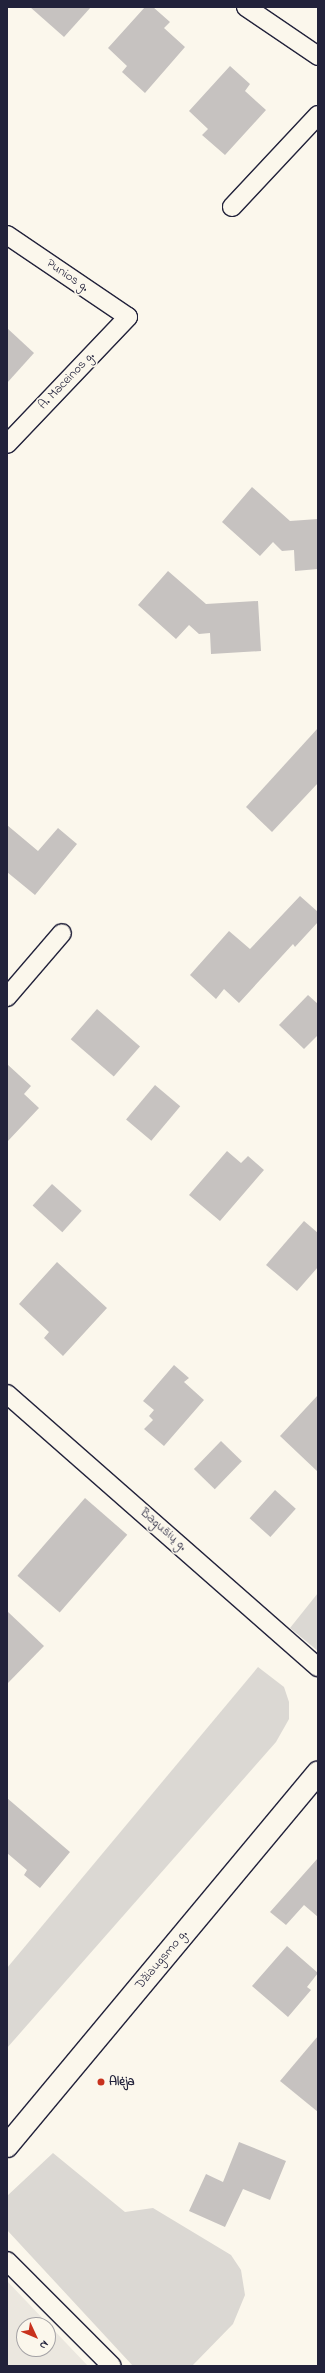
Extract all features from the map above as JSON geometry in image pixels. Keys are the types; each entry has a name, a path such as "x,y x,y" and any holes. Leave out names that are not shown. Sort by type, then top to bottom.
{"street":[{"path":"246,7 318,56"},
{"path":"232,207 318,115"},
{"name":"Punios g.","path":"7,235 128,317"},
{"name":"A. Maceinos g.","path":"7,444 128,317"},
{"path":"7,997 62,933"},
{"name":"Bagušių g.","path":"7,1394 318,1667"},
{"name":"Džiaugsmo g.","path":"7,2146 318,1773"},
{"path":"7,2261 112,2366"}],"shaded area":[{"path":"318,1593 318,1651 290,1628"},
{"path":"258,1667 284,1687 289,1702 289,1719 276,1742 7,2048 7,1968"},
{"path":"53,2153 125,2212 153,2208 231,2255 241,2270 245,2295 233,2324 192,2366 133,2366 7,2230 7,2196"},
{"path":"7,2281 41,2317 16,2317 16,2357 56,2357 56,2332 88,2366 7,2366"}],"building":[{"path":"30,7 91,7 64,37"},
{"path":"145,7 153,7 170,22 164,28 185,47 145,93 122,72 127,66 108,48"},
{"path":"230,66 250,84 245,91 266,110 225,155 202,135 208,129 189,111"},
{"path":"7,328 34,353 7,383"},
{"path":"252,487 290,521 318,519 318,569 295,571 294,550 282,551 273,542 260,556 222,522"},
{"path":"168,571 206,604 258,601 261,651 211,654 210,633 199,634 189,625 176,639 138,605"},
{"path":"318,728 318,783 272,832 246,807"},
{"path":"7,825 38,851 58,828 77,844 35,895 7,872"},
{"path":"300,896 318,912 318,922 295,947 293,944 239,1003 224,989 216,999 190,975 229,931 250,949"},
{"path":"308,995 318,1004 318,1035 304,1049 279,1025"},
{"path":"97,1009 140,1046 114,1077 71,1039"},
{"path":"7,1064 31,1086 24,1094 39,1108 7,1142"},
{"path":"155,1085 180,1106 151,1141 126,1119"},
{"path":"227,1151 241,1163 248,1156 264,1170 220,1221 189,1195"},
{"path":"52,1184 82,1211 62,1232 33,1206"},
{"path":"304,1221 318,1233 318,1267 297,1291 266,1265"},
{"path":"57,1262 107,1308 63,1356 44,1338 49,1332 19,1304"},
{"path":"174,1365 189,1378 184,1382 204,1400 164,1446 144,1429 153,1420 149,1416 154,1410 143,1401"},
{"path":"318,1395 318,1472 280,1436"},
{"path":"221,1441 242,1461 215,1489 194,1469"},
{"path":"275,1490 296,1509 270,1537 250,1518"},
{"path":"85,1498 127,1535 60,1612 17,1576"},
{"path":"7,1611 44,1646 7,1684"},
{"path":"7,1798 70,1852 40,1888 24,1875 27,1870 7,1853"},
{"path":"318,1858 318,1917 304,1905 286,1925 270,1912"},
{"path":"287,1946 318,1973 307,1987 311,1990 288,2017 252,1986"},
{"path":"318,2036 318,2112 280,2081"},
{"path":"239,2142 286,2161 270,2200 243,2189 225,2227 189,2211 206,2174 223,2182"}],"place":[{"name":"Alėja","path":"101,2082"}]}
